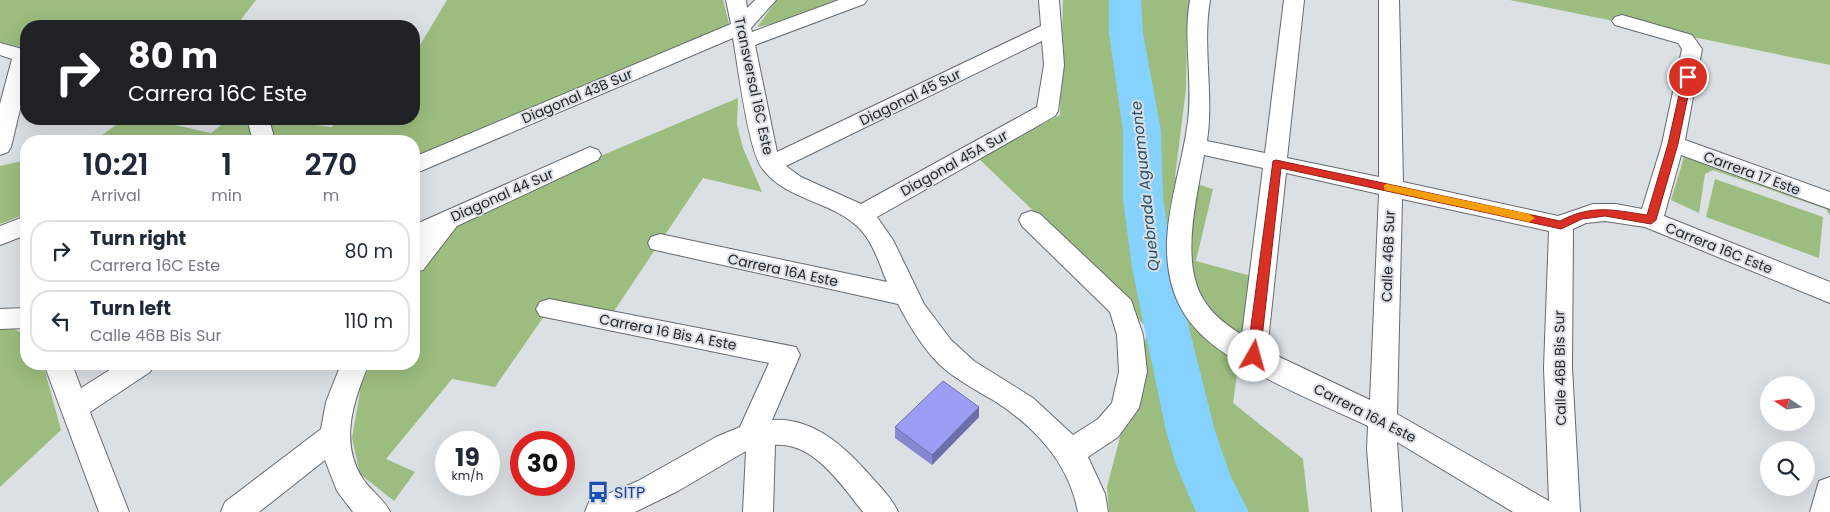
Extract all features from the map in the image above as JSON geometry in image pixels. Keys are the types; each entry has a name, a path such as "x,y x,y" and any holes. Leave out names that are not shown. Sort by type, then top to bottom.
{"street":[{"name":"Transversal 16C Este","path":"736,0 764,150 771,164 784,178 861,215 873,228 885,248 907,296 942,349 979,378 1024,407 1044,424 1069,453 1088,490 1093,512"},
{"path":"743,34 766,0"},
{"name":"Diagonal 43B Sur","path":"420,164 743,34 857,0"},
{"path":"1049,0 1050,29"},
{"path":"1200,0 1195,26 1202,96 1196,146 1561,225"},
{"path":"1254,356 1294,0"},
{"name":"Calle 46B Sur","path":"1387,512 1383,472 1383,420 1391,188 1388,0"},
{"path":"1622,21 1684,39 1692,49 1673,144 1651,220"},
{"name":"Diagonal 45A Sur","path":"861,215 1047,111 1054,65 1050,29"},
{"name":"Diagonal 45 Sur","path":"771,164 1050,29"},
{"path":"0,49 20,54"},
{"path":"0,147 3,122 20,68"},
{"name":"Carrera 17 Este","path":"1673,144 1830,202"},
{"name":"Carrera 16A Este","path":"1196,146 1182,202 1180,226 1183,280 1194,309 1208,325 1254,356 1383,420 1540,512"},
{"name":"Diagonal 44 Sur","path":"420,232 590,155"},
{"name":"Carrera 16C Este","path":"1561,225 1580,215 1605,212 1651,220 1830,293"},
{"path":"420,255 449,219"},
{"path":"1031,220 1122,307 1130,335 1133,372 1125,408 1108,428 1069,453"},
{"name":"Calle 46B Bis Sur","path":"1561,225 1558,368 1565,512"},
{"path":"0,236 20,228"},
{"name":"Carrera 16A Este","path":"660,243 907,296"},
{"name":"Carrera 16 Bis A Este","path":"549,308 786,356 756,434"},
{"path":"0,319 20,318"},
{"path":"60,370 114,512"},
{"path":"74,408 131,370"},
{"path":"353,370 336,416 337,454 349,485 375,512"},
{"path":"600,512 676,476 721,448 756,434 784,432 816,443 825,450 883,512"},
{"path":"756,434 758,512"},
{"path":"236,512 335,435"},
{"path":"1825,512 1830,491"}],"green space":[{"path":"0,0 256,0 241,20 20,20 20,47 0,42"},
{"path":"447,0 723,0 730,28 420,154 420,135 102,135 116,125 175,125 211,133 221,125 316,125 331,127 334,125 420,125 420,45"},
{"path":"777,0 843,0 793,20 757,27"},
{"path":"1063,0 1193,0 1187,19 1186,89 1175,177 1213,189 1196,261 1251,276 1233,403 1303,459 1309,512 1109,512 1107,487 1148,329 1042,219 978,158 1060,115"},
{"path":"1510,0 1830,0 1830,65"},
{"path":"738,98 737,125 743,148 762,192 703,178 608,320 549,309 495,387 452,379 386,459 415,472 394,501 360,474 352,438 361,386 368,370 420,370 420,260 449,220"},
{"path":"1684,157 1691,157 1830,208 1830,216 1826,209 1713,170 1705,174 1699,213 1671,200"},
{"path":"20,161 20,216 0,224 0,166"},
{"path":"1715,179 1823,217 1819,258 1706,217"},
{"path":"13,329 20,332 20,370 45,370 61,430 0,487 0,330"}],"building":[{"path":"943,381 979,407 932,455 895,427"}],"waterway":[{"name":"Quebrada Aguamonte","path":"1125,0 1128,49 1142,131 1143,199 1153,268 1167,335 1191,431 1207,481 1223,512"}],"slow traffic":[{"path":"1387,187 1529,218"}],"place":[{"name":"SITP","path":"598,492"}],"route":[{"path":"1254,356 1276,164 1561,225 1569,219 1580,215 1605,212 1620,213 1651,220 1673,144 1688,77"}]}
